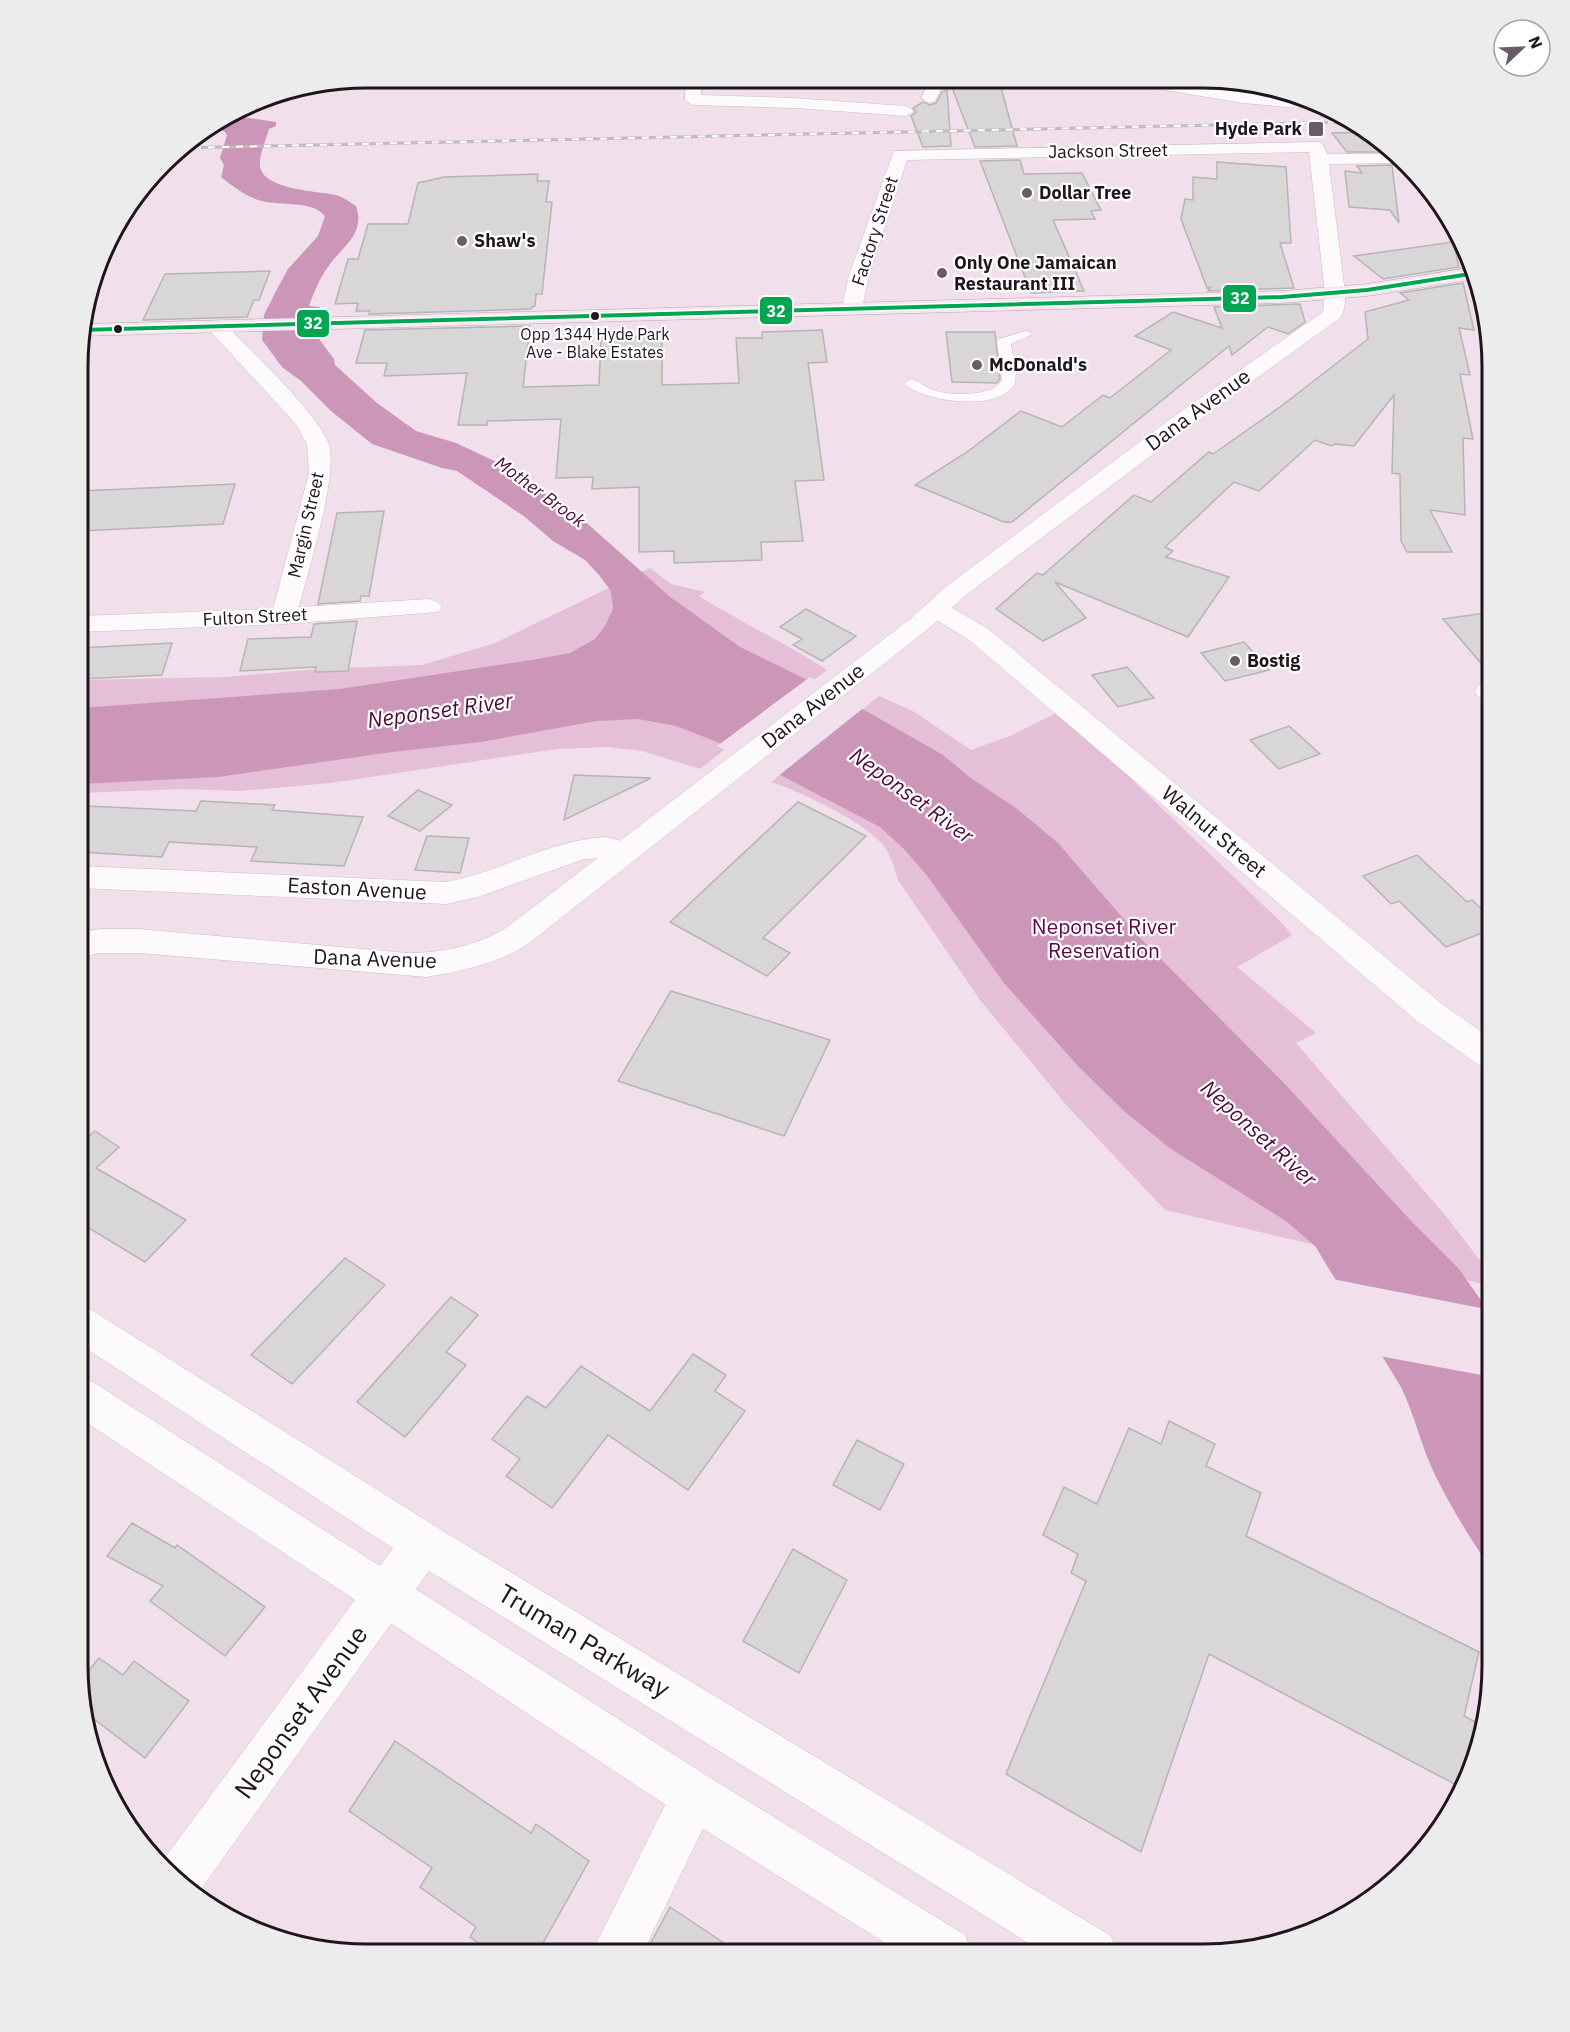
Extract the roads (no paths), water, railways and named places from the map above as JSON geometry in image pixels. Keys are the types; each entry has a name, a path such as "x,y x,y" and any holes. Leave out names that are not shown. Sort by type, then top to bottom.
{"main road":[{"path":"91,331 1335,293 1466,275"}],"street":[{"path":"694,88 693,100 794,103 906,111"},
{"path":"929,98 934,88"},
{"path":"1184,88 1243,98 1289,102"},
{"name":"Jackson Street","path":"900,156 1318,153 1387,158"},
{"name":"Dana Avenue","path":"88,943 140,940 384,964 427,965 446,963 482,953 517,936 855,673 957,590 1181,422 1333,314 1335,293 1318,153"},
{"name":"Factory Street","path":"852,308 859,275 900,156"},
{"name":"Margin Street","path":"218,327 304,420 318,444 320,473 284,616"},
{"name":"Fulton Street","path":"88,624 284,616 429,607"},
{"name":"Walnut Street","path":"936,609 978,634 1430,1013 1482,1050"},
{"name":"Easton Avenue","path":"88,877 446,893 475,889 539,862 579,850 606,847 626,852"},
{"name":"Truman Parkway","path":"88,1329 423,1543 1077,1944"},
{"path":"88,1401 695,1796 933,1944"},
{"name":"Neponset Avenue","path":"183,1874 423,1543"},
{"path":"621,1944 695,1796"}],"lane":[{"path":"921,405 956,410 967,409 1009,385 1004,342 1025,336"},
{"path":"911,383 938,396 992,395"}],"water":[{"path":"244,117 276,122 276,126 269,129 262,152 260,166 263,174 281,185 336,195 356,206 358,225 355,233 325,272 309,306 320,307 316,335 334,359 335,365 377,403 416,431 456,443 520,473 548,496 572,510 669,596 740,647 838,695 943,755 972,779 1016,808 1058,843 1140,938 1283,1082 1413,1223 1459,1269 1482,1302 1482,1555 1436,1477 1401,1387 1315,1246 1286,1221 1171,1149 1125,1112 1078,1066 1004,983 928,877 905,850 880,827 717,742 676,726 638,719 596,721 481,742 392,752 218,777 88,784 88,707 340,689 538,659 570,653 595,639 605,626 613,609 611,591 585,560 553,541 525,517 457,471 372,444 282,367 262,340 264,315 288,269 318,236 325,216 319,211 304,206 256,199 221,177 224,165 220,158 227,135 220,130"}],"railway":[{"path":"195,148 1336,122"}],"place":[{"name":"Hyde Park","path":"1316,129"},
{"name":"Dollar Tree","path":"1027,193"},
{"name":"Shaw's","path":"462,241"},
{"name":"Only One Jamaican Restaurant III","path":"942,273"},
{"name":"Opp 1344 Hyde Park Ave - Blake Estates","path":"595,316"},
{"name":"McDonald's","path":"977,365"},
{"name":"Bostig","path":"1235,661"}],"water label":[{"name":"Mother Brook","path":"540,492"},
{"name":"Neponset River","path":"440,710"},
{"name":"Neponset River","path":"912,795"},
{"name":"Neponset River","path":"1259,1133"}],"park label":[{"name":"Neponset River Reservation","path":"1104,939"}]}
